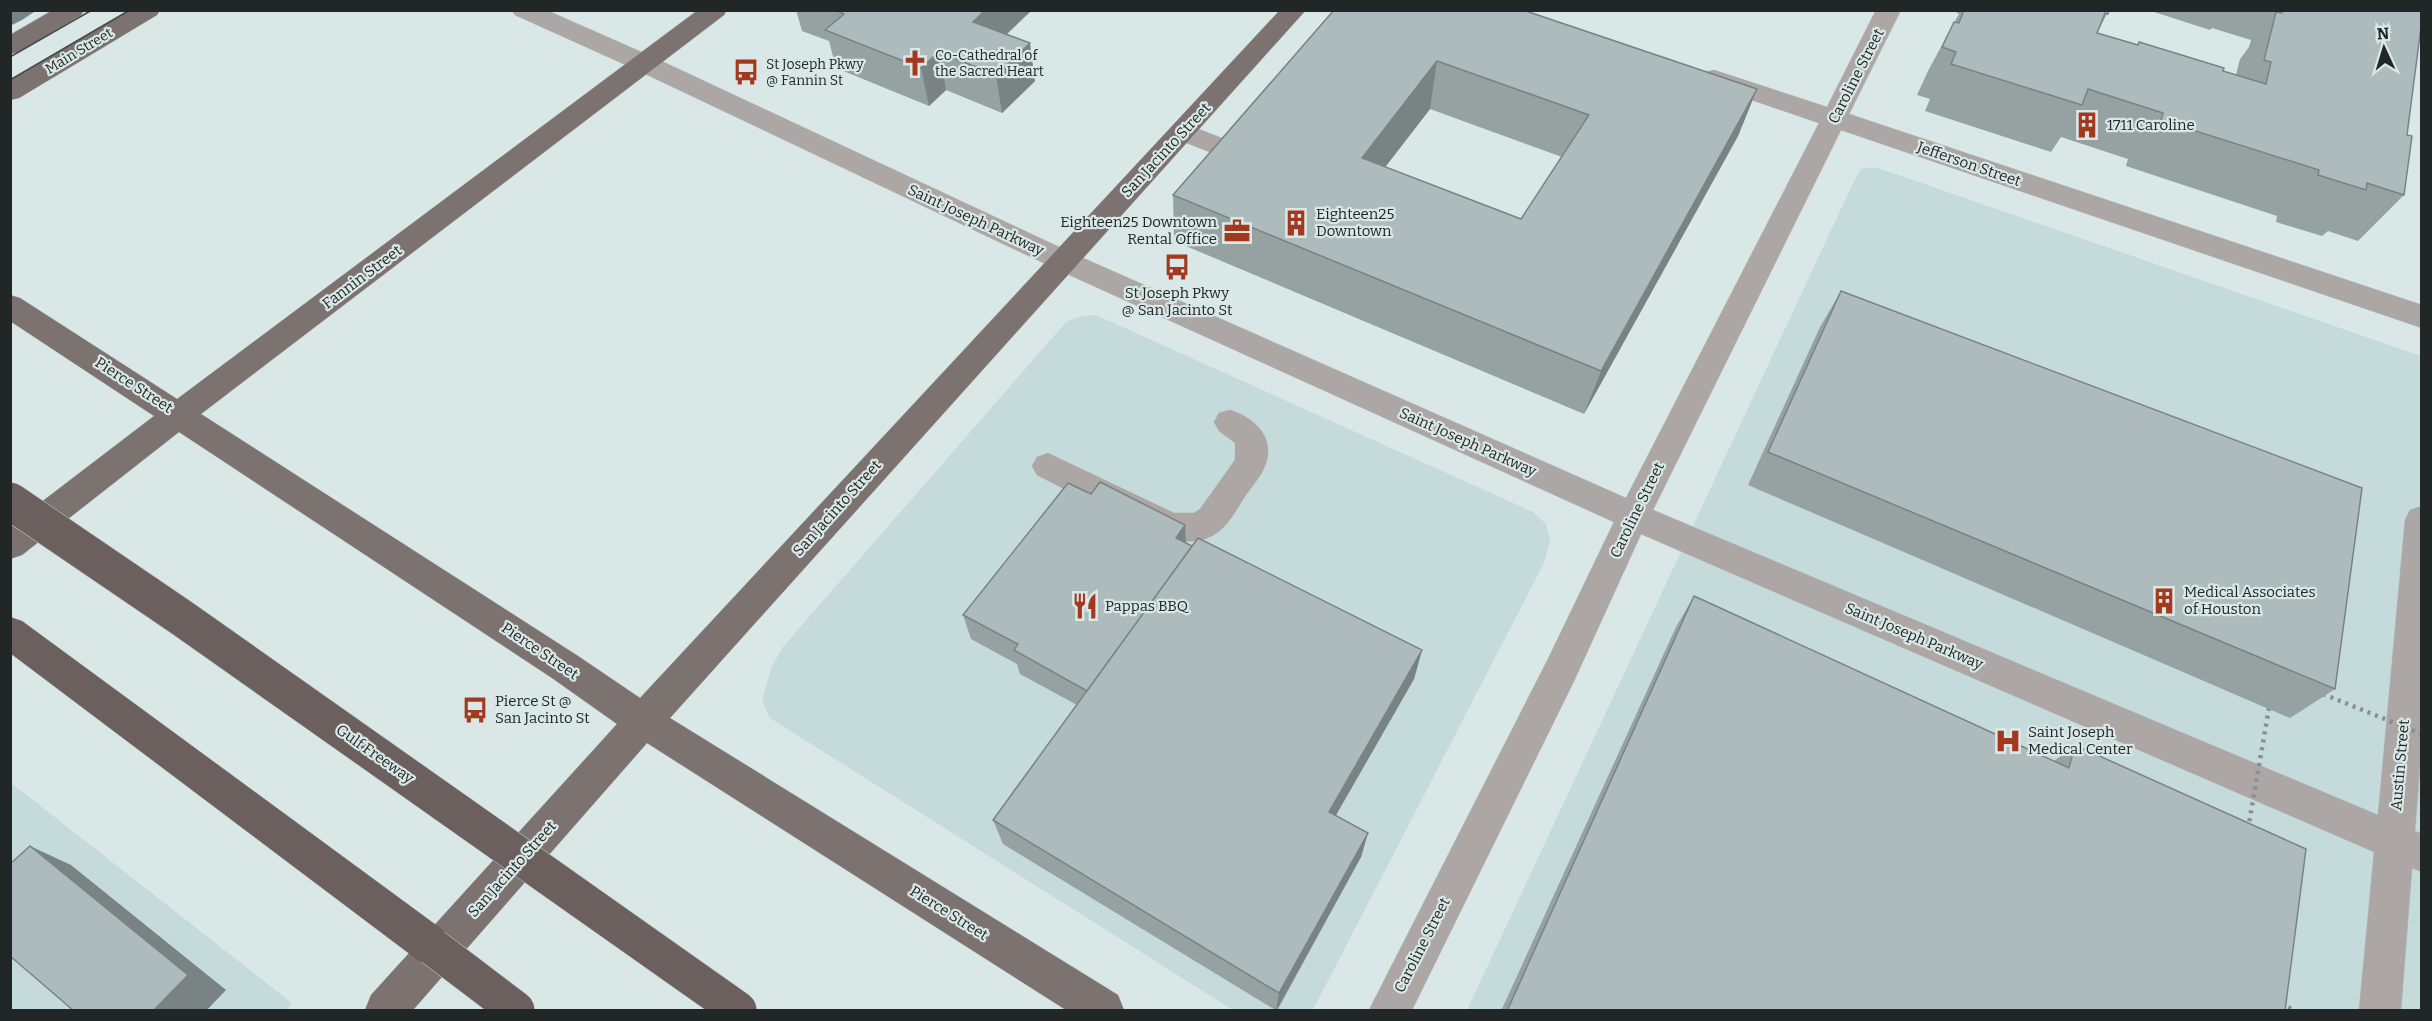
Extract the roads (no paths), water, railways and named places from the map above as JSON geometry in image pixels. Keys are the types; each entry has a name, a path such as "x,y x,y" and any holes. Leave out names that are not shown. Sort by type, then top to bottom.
{"highway":[{"name":"Gulf Freeway","path":"10,501 191,625 738,1011"},
{"path":"10,632 516,1011"}],"main road":[{"path":"10,46 72,10"},
{"name":"Main Street","path":"10,92 148,10"},
{"name":"Fannin Street","path":"10,545 179,414 715,10"},
{"name":"San Jacinto Street","path":"386,1011 643,721 1294,10"},
{"name":"Pierce Street","path":"10,306 555,660 643,721 1103,1011"}],"street":[{"name":"Saint Joseph Parkway","path":"524,10 646,64 1064,261 1633,516 2408,847"},
{"name":"Caroline Street","path":"1390,1011 1561,670 1633,516 1889,10"},
{"name":"Jefferson Street","path":"1686,68 2421,317"},
{"path":"1183,132 1245,157"},
{"path":"1048,466 1170,527 1199,527 1212,519 1250,462 1253,448 1249,436 1230,422"},
{"name":"Austin Street","path":"2379,1011 2408,847 2421,520"}],"tram line":[{"path":"10,57 92,10"},
{"path":"10,80 130,10"}],"place":[{"name":"Co-Cathedral of the Sacred Heart","path":"915,63"},
{"name":"St Joseph Pkwy @ Fannin St","path":"746,72"},
{"name":"1711 Caroline","path":"2087,125"},
{"name":"Eighteen25 Downtown","path":"1296,223"},
{"name":"Eighteen25 Downtown Rental Office","path":"1237,231"},
{"name":"St Joseph Pkwy @ San Jacinto St","path":"1177,267"},
{"name":"Medical Associates of Houston","path":"2164,601"},
{"name":"Pappas BBQ","path":"1085,606"},
{"name":"Pierce St @ San Jacinto St","path":"475,710"},
{"name":"Saint Joseph Medical Center","path":"2008,741"}]}
